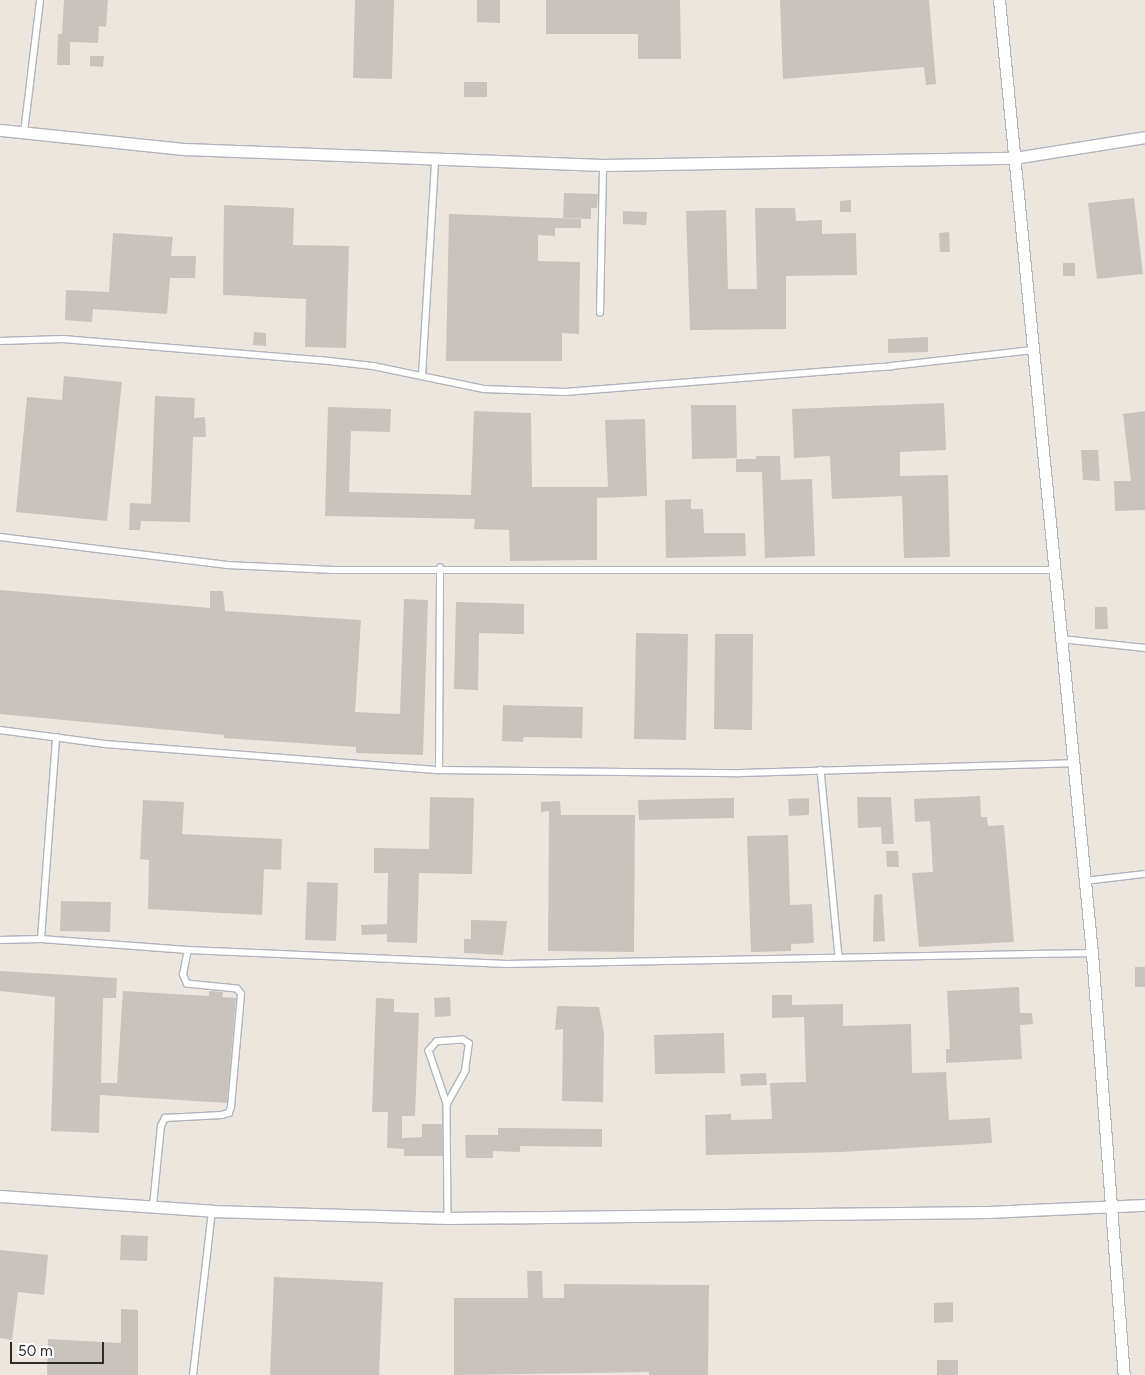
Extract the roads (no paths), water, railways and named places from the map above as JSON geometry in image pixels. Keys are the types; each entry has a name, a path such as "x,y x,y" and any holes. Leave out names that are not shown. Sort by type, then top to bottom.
{"street":[{"path":"1000,0 1053,570 1062,639 1083,882 1092,953 1124,1375"},
{"path":"0,130 185,149 435,161 603,165 1014,158 1145,137"},
{"path":"0,1196 212,1211 448,1218 1112,1209 1145,1205"}],"lane":[{"path":"24,133 40,0"},
{"path":"422,376 435,161"},
{"path":"600,313 603,165"},
{"path":"0,341 63,339 320,360 422,376 484,389 565,392 892,366 1032,350"},
{"path":"0,537 227,565 333,570 440,568 1053,570"},
{"path":"438,770 440,568"},
{"path":"1062,639 1145,648"},
{"path":"0,730 56,738 438,770 741,773 1072,763"},
{"path":"41,939 56,738"},
{"path":"821,770 839,957"},
{"path":"1083,882 1145,874"},
{"path":"0,940 41,939 188,950 507,964 1092,953"},
{"path":"153,1206 161,1126 165,1118 222,1115 229,1113 231,1107 241,994 237,989 187,984 183,975 188,950"},
{"path":"447,1104 465,1071 469,1044 463,1040 437,1042 429,1051 447,1104 448,1218"},
{"path":"193,1375 212,1211"}]}
